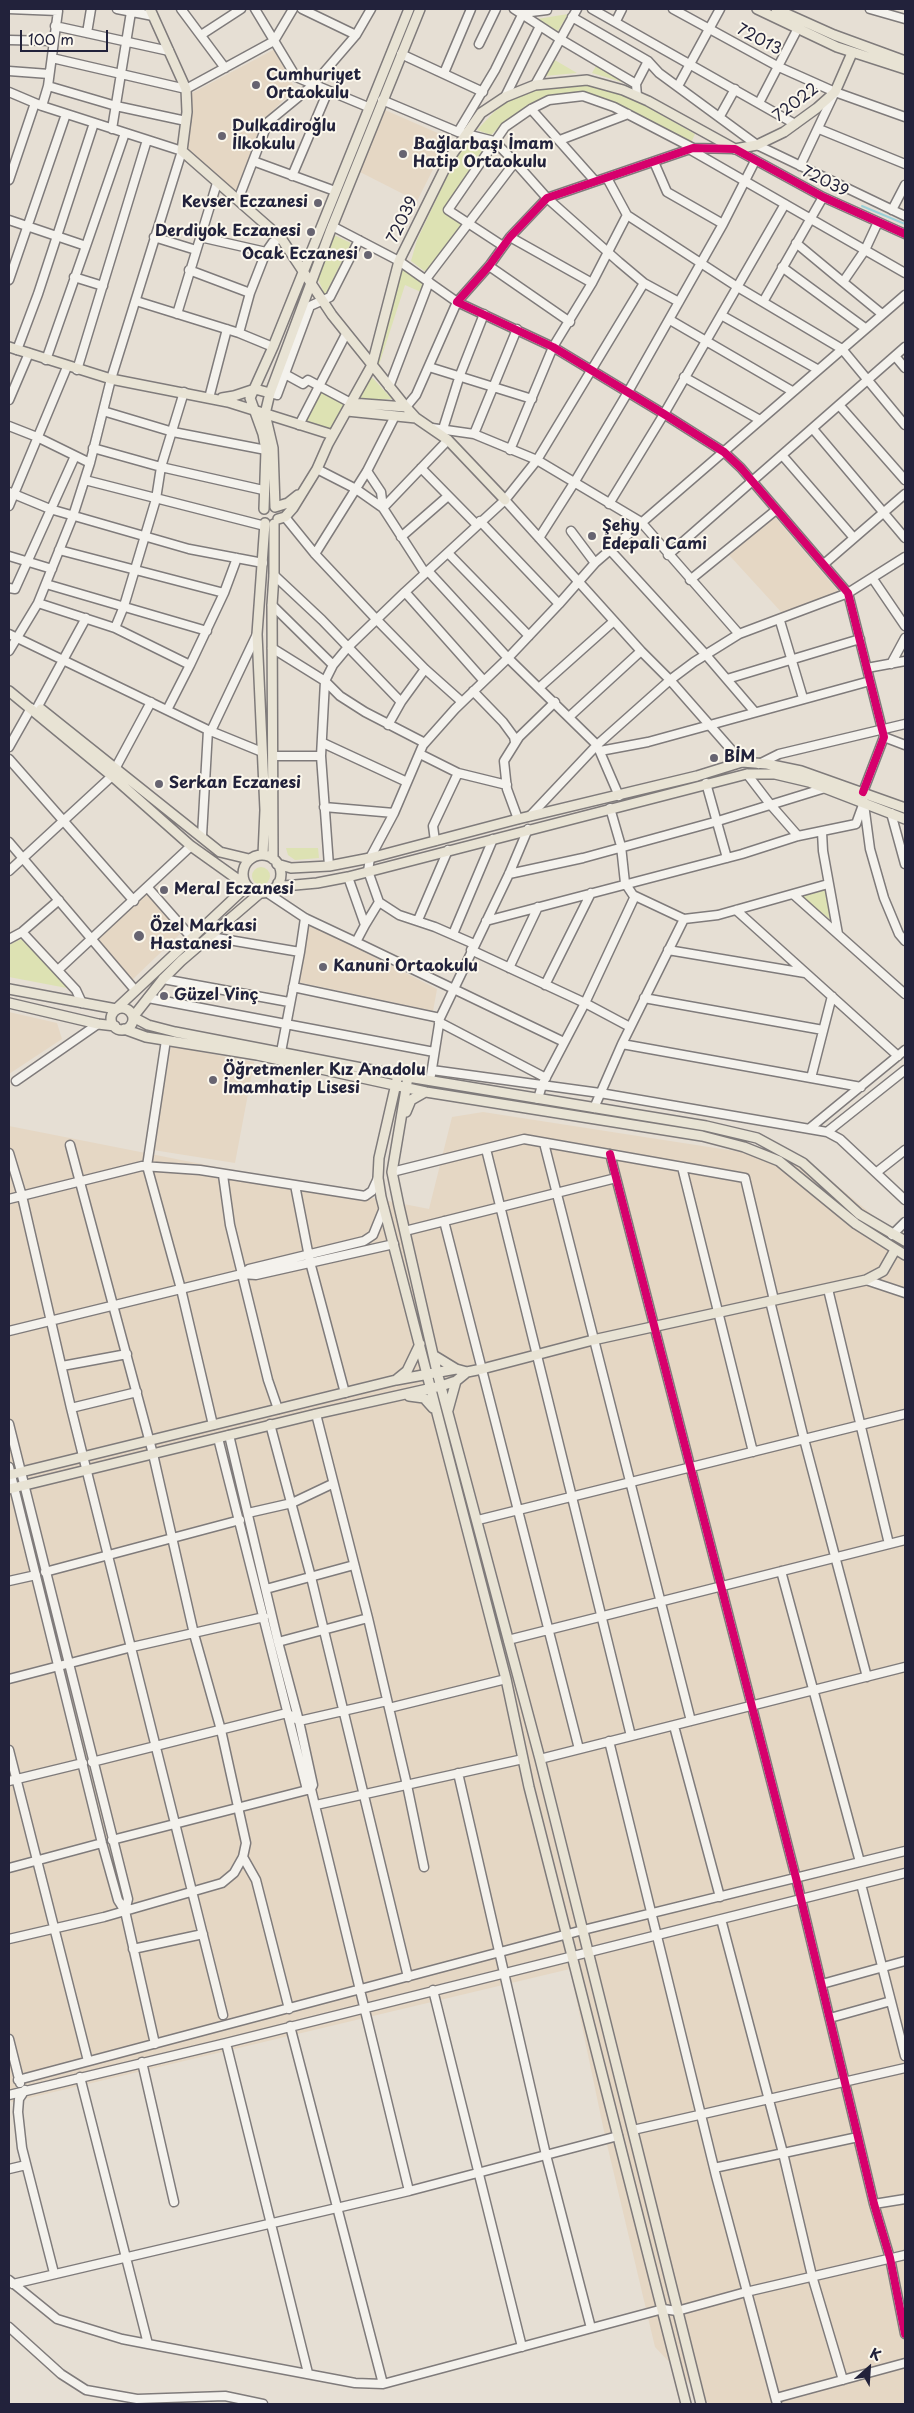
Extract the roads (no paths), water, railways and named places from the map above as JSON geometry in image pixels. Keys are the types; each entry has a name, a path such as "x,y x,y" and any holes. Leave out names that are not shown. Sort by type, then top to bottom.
{"main road":[{"path":"273,522 260,516 264,508 263,490 266,450 263,434 250,398 304,272 368,107 409,9"},
{"path":"263,855 265,810 257,634 262,563 273,522 279,513 275,507 273,448 265,414 270,393 310,283 420,9"},
{"path":"756,9 797,30 852,53 905,69"},
{"path":"776,9 855,43 905,61"},
{"path":"151,12 186,89 186,120 182,152 281,238 322,301 389,388 416,418 448,440 505,500"},
{"name":"72022","path":"735,149 757,145 796,124 835,92 852,53"},
{"name":"72039","path":"273,522 293,508 304,491 372,365 399,262 462,133 481,113 505,97 535,85 586,80 637,96 735,149"},
{"path":"13,349 111,379 211,398 333,435"},
{"path":"211,398 234,396 255,389 270,393"},
{"path":"349,407 406,407"},
{"path":"349,407 416,418"},
{"path":"264,508 269,505 275,507 288,502 304,491"},
{"path":"124,1029 130,1026 133,1017 163,980 263,892 278,883 280,873 275,862 273,756 273,522"},
{"path":"9,684 113,773 191,846 247,886 263,892"},
{"path":"9,691 34,707"},
{"path":"263,855 291,868 329,866 370,858 518,819 619,796 720,770 742,762 801,771 864,797 905,819"},
{"path":"113,773 202,836 220,852 250,860"},
{"path":"278,883 284,886 348,877 706,783 747,774 775,774 905,808"},
{"path":"247,886 243,869 250,860 263,855"},
{"path":"115,1026 111,1017 116,1009 247,886"},
{"path":"9,989 116,1009 125,1008 133,1017 152,1026 281,1052 397,1080 406,1087 426,1092 702,1136 744,1147 779,1161 856,1224 905,1255"},
{"path":"93,1005 116,1003 134,991"},
{"path":"146,1000 142,1012 144,1019 152,1026"},
{"path":"9,1003 98,1024 115,1026 146,1037 257,1055 384,1084 388,1096 378,1178 384,1208 420,1344 435,1411 506,1678 523,1759 686,2404"},
{"path":"377,1081 397,1080 408,1077 706,1126 758,1138 803,1162 859,1214 905,1241"},
{"path":"408,1077 392,1172 405,1231 437,1372 478,1520 540,1759 701,2404"},
{"path":"384,1137 397,1080"},
{"path":"397,1141 411,1100 426,1092"},
{"path":"433,1354 456,1369 467,1372 482,1369 653,1326 866,1280 883,1271 895,1250"},
{"path":"396,1380 407,1371 420,1344"},
{"path":"9,1472 21,1472 396,1380 456,1369"},
{"path":"11,1488 270,1424 441,1386 456,1381 467,1372"},
{"path":"448,1410 456,1381"},
{"path":"394,1395 421,1396 428,1400 435,1411"}],"street":[{"path":"9,9 58,10 48,86 38,104 9,180"},
{"path":"87,33 91,9"},
{"path":"117,9 131,12 151,12"},
{"path":"181,9 225,68"},
{"path":"201,35 241,9"},
{"path":"255,9 296,77 368,107"},
{"path":"52,58 122,76 186,89 274,41 293,9"},
{"path":"302,9 356,35"},
{"path":"238,200 268,122 314,85 356,35 371,9"},
{"path":"444,73 471,9"},
{"path":"479,44 496,9"},
{"path":"514,9 522,11 548,9"},
{"path":"535,85 577,9"},
{"path":"592,9 796,124"},
{"path":"616,22 622,9"},
{"name":"72013","path":"672,9 779,67 835,92 905,116"},
{"path":"678,86 720,9"},
{"path":"870,9 905,19"},
{"path":"522,11 560,39 636,84"},
{"path":"462,133 522,11"},
{"path":"112,129 131,12"},
{"path":"572,17 648,62 659,74 720,116 757,145 905,216"},
{"path":"56,26 169,51"},
{"path":"505,97 540,26"},
{"path":"759,103 797,30"},
{"path":"9,40 53,41"},
{"path":"401,54 483,92"},
{"path":"637,96 636,84 648,62"},
{"path":"9,71 50,74"},
{"path":"48,86 116,106 186,120"},
{"path":"720,116 735,90"},
{"path":"292,176 328,91"},
{"path":"9,92 66,114 182,152 111,379 90,462 73,516 38,603 9,651"},
{"path":"800,166 835,92"},
{"path":"503,246 448,210 505,127 531,109 549,100 583,96 600,101 628,114 905,273"},
{"path":"382,100 462,133 494,141 547,198 608,252 644,283 679,302"},
{"path":"531,109 595,182"},
{"path":"9,280 66,114"},
{"path":"560,140 628,114"},
{"path":"13,349 58,237 94,123"},
{"path":"819,129 905,164"},
{"path":"46,360 125,133"},
{"path":"77,370 147,140"},
{"path":"406,407 416,396 457,302 510,237 547,198 691,149 735,149"},
{"name":"72039","path":"735,149 823,197 905,234"},
{"path":"253,161 335,191"},
{"path":"539,538 574,483 670,320 755,161"},
{"path":"389,388 428,280 467,223 515,162"},
{"path":"654,162 667,192 723,224"},
{"path":"607,178 627,215 736,286 842,349 905,425"},
{"path":"177,314 217,182"},
{"path":"892,210 905,185"},
{"path":"763,302 823,197"},
{"path":"609,504 664,414 736,286 785,204"},
{"path":"510,450 553,347 570,322 592,283 627,215"},
{"path":"9,220 86,246"},
{"path":"843,282 865,250 878,222"},
{"path":"332,226 399,262 428,280 457,302 553,347 724,452 752,481 848,593 883,733 856,824 798,836 727,858 625,883 486,921"},
{"path":"154,237 196,250"},
{"path":"200,237 266,252"},
{"path":"510,237 592,283"},
{"path":"239,333 250,293 266,252 273,242 281,238"},
{"path":"270,393 277,395 283,373 310,306 330,297 359,240"},
{"path":"796,243 882,314"},
{"path":"488,266 570,322"},
{"path":"782,267 865,328"},
{"path":"189,270 250,293"},
{"path":"74,277 103,286"},
{"path":"329,866 321,756 325,681 333,665 348,647 405,592 505,500 537,460 644,283"},
{"path":"630,1027 585,1003 509,968 453,934 400,915 379,902 368,871 370,858 394,813 425,743 462,702 529,636 595,562 905,295"},
{"path":"136,301 227,329 273,346"},
{"path":"443,429 460,375 484,314"},
{"path":"721,315 817,369"},
{"path":"670,320 792,391"},
{"path":"211,398 227,329"},
{"path":"474,434 492,386 517,329"},
{"path":"300,425 318,386 346,334"},
{"path":"668,555 905,347"},
{"path":"9,400 29,353"},
{"path":"895,356 905,368"},
{"path":"9,506 11,493 67,367"},
{"path":"429,367 460,375 532,399"},
{"path":"283,373 304,384 308,380 349,407"},
{"path":"684,377 760,420"},
{"path":"115,628 124,606 143,536 156,499 161,467 184,392"},
{"path":"839,405 905,480"},
{"path":"103,411 173,432 266,450"},
{"path":"315,554 367,471 395,416"},
{"path":"9,426 90,462"},
{"path":"432,428 474,434 537,460 641,522 739,634"},
{"path":"813,429 905,538"},
{"path":"383,508 448,440"},
{"path":"93,448 161,467 263,490"},
{"path":"782,455 854,538"},
{"path":"9,588 15,589 75,456"},
{"path":"421,468 559,604"},
{"path":"317,469 356,489 383,508 426,572 508,658 540,687 599,748 619,796"},
{"path":"367,471 381,492 383,508"},
{"path":"85,480 156,499 273,522 315,554 425,670 462,702"},
{"path":"11,493 50,509 189,549 262,563"},
{"path":"824,564 905,494"},
{"path":"402,537 448,496"},
{"path":"505,500 641,651 670,680 742,762"},
{"path":"690,580 776,510"},
{"path":"571,531 595,562"},
{"path":"59,550 224,593"},
{"path":"610,550 706,655 754,711"},
{"path":"448,553 529,636"},
{"path":"9,556 52,569"},
{"path":"529,818 670,680 706,655 739,634 780,621 848,593 874,579 905,557"},
{"path":"166,710 207,631 237,558"},
{"path":"274,575 401,702"},
{"path":"874,579 905,626"},
{"path":"46,584 207,631"},
{"path":"405,592 484,681"},
{"path":"38,603 115,628 190,665"},
{"path":"272,605 333,665"},
{"path":"9,747 63,660 86,618"},
{"path":"540,687 614,621"},
{"path":"780,621 803,698"},
{"path":"9,634 166,710 262,752"},
{"path":"202,836 210,730 257,634"},
{"path":"891,664 905,638"},
{"path":"727,679 860,639"},
{"path":"272,648 325,681 340,696 388,725 425,743"},
{"path":"569,717 641,651"},
{"path":"867,668 905,661"},
{"path":"388,725 401,702 425,670"},
{"path":"599,748 648,742 754,711 870,681"},
{"path":"474,692 503,722 514,737 515,742"},
{"path":"9,871 113,773 151,702"},
{"path":"518,819 511,805 504,761 515,742 554,702"},
{"path":"759,764 779,754 883,733 905,724"},
{"path":"883,733 905,745"},
{"path":"323,742 407,782"},
{"path":"420,754 458,773 507,785"},
{"path":"273,756 321,756"},
{"path":"9,759 134,901"},
{"path":"434,842 433,826 458,773"},
{"path":"747,774 798,836"},
{"path":"706,783 727,858"},
{"path":"509,874 583,858 718,821 825,788"},
{"path":"864,797 870,849 884,898 898,934 905,941"},
{"path":"324,807 394,813"},
{"path":"610,808 622,846 625,883 635,896 684,919 718,915 828,884"},
{"path":"891,813 905,864"},
{"path":"430,1082 440,1020 453,988 509,874 528,829"},
{"path":"822,832 828,884 838,934"},
{"path":"453,934 493,839"},
{"path":"9,842 134,991"},
{"path":"58,970 191,846"},
{"path":"418,920 448,850"},
{"path":"348,877 365,925"},
{"path":"148,888 191,937"},
{"path":"263,892 305,918 564,1042"},
{"path":"545,984 590,893"},
{"path":"794,895 905,994"},
{"path":"538,1099 544,1082 585,1003 635,896"},
{"path":"9,939 22,932 59,900"},
{"path":"356,942 379,902"},
{"path":"509,968 538,907"},
{"path":"736,910 898,1056"},
{"path":"281,1052 284,1025 300,952 305,918"},
{"path":"594,1108 630,1027 684,919"},
{"path":"898,934 905,928"},
{"path":"22,932 76,990 82,1003"},
{"path":"211,937 300,952"},
{"path":"668,950 806,973"},
{"path":"163,980 290,1002"},
{"path":"293,987 440,1020 544,1082"},
{"path":"811,1078 832,996"},
{"path":"644,998 824,1030"},
{"path":"146,1000 434,1052"},
{"path":"16,1080 98,1024"},
{"path":"166,1040 147,1166 181,1289 213,1425"},
{"path":"622,1044 860,1087"},
{"path":"810,1128 905,1050"},
{"path":"432,1070 544,1082 827,1132 840,1139 905,1200"},
{"path":"827,1132 905,1070"},
{"path":"392,1172 524,1139 745,1178 804,1439 867,1676"},
{"path":"544,1143 691,1721"},
{"path":"9,1939 194,1893 222,1883 234,1873 243,1857 246,1843 221,1730 194,1634 150,1440 70,1145"},
{"path":"486,1149 631,1736"},
{"path":"877,1172 905,1150"},
{"path":"9,1152 22,1196 71,1408 157,1745 223,2015"},
{"path":"610,1154 796,1878 874,2204 890,2258 905,2334"},
{"path":"9,1199 80,1180 147,1166 223,1174 365,1196 372,1190 378,1178"},
{"path":"682,1167 753,1452"},
{"path":"223,1174 230,1225 268,1380 278,1409"},
{"path":"405,1231 616,1178"},
{"path":"294,1186 309,1258 344,1392"},
{"path":"9,1331 51,1319 242,1274 256,1275 364,1241 373,1235 384,1208"},
{"path":"444,1221 579,1749"},
{"path":"892,1235 905,1222"},
{"path":"309,1258 394,1244"},
{"path":"866,1280 905,1293"},
{"path":"828,1289 889,1544"},
{"path":"62,1366 127,1354"},
{"path":"71,1408 137,1392"},
{"path":"316,1414 332,1484 368,1618 424,1867"},
{"path":"478,1520 905,1414"},
{"path":"9,1424 128,1900 125,1910"},
{"path":"270,1424 311,1577 408,1977"},
{"path":"229,1435 278,1642 299,1721 313,1785 311,1789 363,2008 409,2191"},
{"path":"218,1438 306,1786 311,1789"},
{"path":"9,1472 11,1488 36,1575 102,1843 118,1900 125,1910 155,2044"},
{"path":"248,1513 292,1503 332,1484"},
{"path":"45,1572 240,1520"},
{"path":"508,1640 905,1540"},
{"path":"266,1589 354,1565"},
{"path":"781,1571 860,1862"},
{"path":"9,1581 36,1575"},
{"path":"9,1679 132,1647 264,1618"},
{"path":"278,1642 368,1618"},
{"path":"540,1759 905,1667"},
{"path":"92,1762 287,1713 299,1721 342,1710 388,1705 506,1678"},
{"path":"674,1726 720,1898"},
{"path":"609,1742 714,2168 777,2401 843,2380 905,2364"},
{"path":"9,1750 12,1780 37,1860 88,2061"},
{"path":"316,1805 364,1796 523,1759"},
{"path":"12,1780 83,1763"},
{"path":"458,1773 546,2155 591,2328"},
{"path":"112,1840 238,1810 311,1789"},
{"path":"9,1868 102,1843"},
{"path":"18,2080 583,1930 720,1898 905,1851"},
{"path":"243,1857 256,1880 289,2009"},
{"path":"9,2095 226,2043 905,1873"},
{"path":"861,1884 905,2056"},
{"path":"721,1919 783,2153 812,2276 843,2380"},
{"path":"133,1949 203,1934"},
{"path":"822,1984 905,1961"},
{"path":"433,1990 522,2347"},
{"path":"830,2018 891,2001"},
{"path":"290,2026 383,2384"},
{"path":"9,2039 18,2080 25,2090"},
{"path":"226,2043 308,2374"},
{"path":"142,2062 174,2202"},
{"path":"633,2130 905,2068"},
{"path":"80,2077 148,2344"},
{"path":"25,2090 19,2099 18,2112 26,2165 54,2273"},
{"path":"11,2282 127,2258 272,2224 337,2206 409,2191 618,2136"},
{"path":"714,2168 858,2137"},
{"path":"9,2169 26,2165"},
{"path":"874,2204 905,2199"},
{"path":"11,2282 57,2319 122,2339 355,2383 383,2384 663,2309 677,2311 746,2292 905,2255"},
{"path":"9,2327 61,2374 86,2390 138,2401 226,2396 263,2404"}],"waterway":[{"path":"862,206 905,224"}],"place":[{"name":"Cumhuriyet Ortaokulu","path":"256,85"},
{"name":"Dulkadiroğlu İlkokulu","path":"222,136"},
{"name":"Bağlarbaşı İmam Hatip Ortaokulu","path":"403,154"},
{"name":"Kevser Eczanesi","path":"318,203"},
{"name":"Derdiyok Eczanesi","path":"311,232"},
{"name":"Ocak Eczanesi","path":"368,255"},
{"name":"Şehy Edepali Cami","path":"592,536"},
{"name":"BİM","path":"714,758"},
{"name":"Serkan Eczanesi","path":"159,784"},
{"name":"Meral Eczanesi","path":"164,890"},
{"name":"Özel Markasi Hastanesi","path":"139,936"},
{"name":"Kanuni Ortaokulu","path":"323,967"},
{"name":"Güzel Vinç","path":"164,996"},
{"name":"Öğretmenler Kız Anadolu İmamhatip Lisesi","path":"213,1080"}]}
